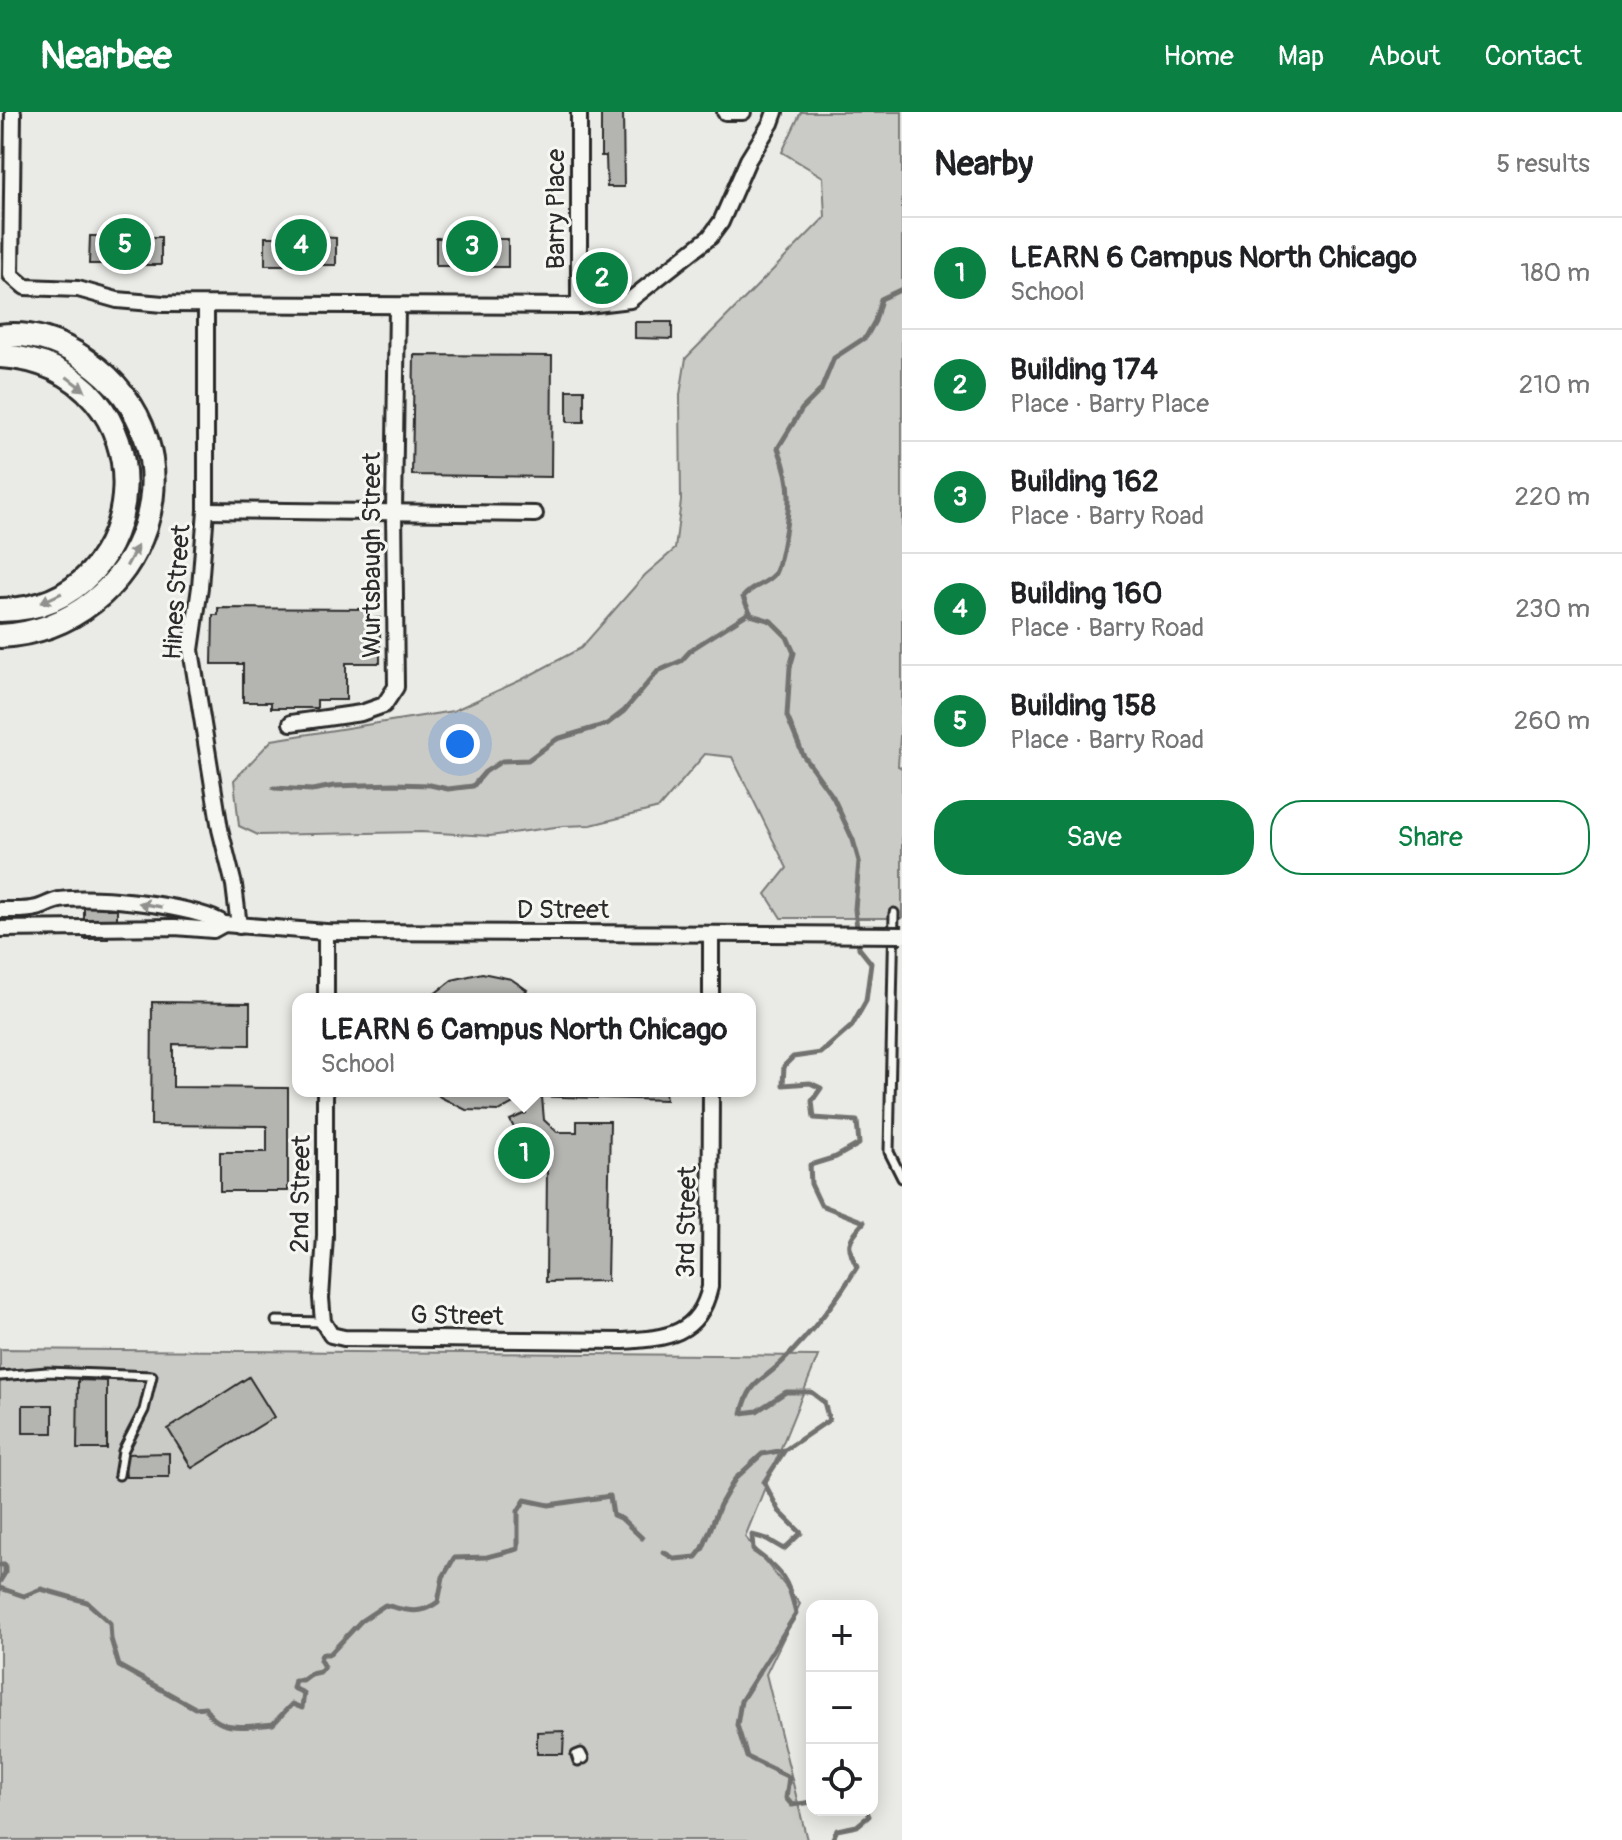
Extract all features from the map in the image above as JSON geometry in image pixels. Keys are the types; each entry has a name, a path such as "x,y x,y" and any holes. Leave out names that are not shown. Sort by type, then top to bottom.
{"highway":[{"path":"0,610 21,609 40,603 73,587 91,571 114,536 125,499 126,480 120,445 113,427 85,390 71,379 4,345"},
{"path":"0,636 34,632 56,625 87,608 106,592 135,552 145,526 153,481 146,440 138,419 110,380 88,361 60,345 4,345"}],"street":[{"path":"13,112 11,275 25,287 78,289 117,300 206,305 397,307 579,306 630,300 710,237 721,222 748,160 775,112"},
{"name":"Barry Place","path":"579,112 579,306"},
{"path":"725,112 743,112"},
{"name":"Hines Street","path":"206,305 206,510 191,650 220,829 234,885 231,925"},
{"name":"Wurtsbaugh Street","path":"291,723 361,713 384,705 396,687 394,511 397,307"},
{"path":"206,510 535,514"},
{"name":"D Street","path":"0,910 33,909 62,899 134,902 211,916 231,925"},
{"name":"D Street","path":"0,929 175,927 213,930 231,925 326,932 902,935"},
{"path":"326,932 326,993"},
{"path":"711,934 711,993"},
{"name":"2nd Street","path":"323,1322 325,1097"},
{"name":"3rd Street","path":"623,1341 656,1339 674,1334 685,1329 706,1306 710,1287 711,1097"},
{"name":"G Street","path":"323,1322 331,1335 344,1338 623,1341"}],"lane":[{"path":"894,913 889,1152 902,1178"},
{"path":"276,1321 323,1322"},
{"path":"0,1376 47,1372 152,1376 144,1410 123,1451 119,1475"}],"shaded area":[{"path":"801,112 902,112 902,708 898,766 902,768 902,918 781,918 766,894 787,868 732,757 705,754 659,808 591,825 490,836 421,832 258,835 239,826 234,780 272,740 453,711 521,680 581,648 645,575 675,549 681,501 680,395 686,358 825,217 823,177 782,152"},
{"path":"0,1349 818,1356 745,1537 800,1604 766,1674 807,1840 0,1840"}],"building":[{"path":"601,112 623,112 624,187 607,187 606,156 601,156"},
{"path":"108,233 161,237 161,265 141,265 141,252 109,252 109,264 89,264 90,236 108,236"},
{"path":"283,234 317,234 317,237 336,238 336,265 316,265 316,252 284,252 284,265 265,265 265,237 283,237"},
{"path":"455,235 489,235 489,239 508,239 508,267 487,267 487,254 456,253 456,266 436,266 436,238 455,238"},
{"path":"593,266 611,266 611,290 593,290"},
{"path":"635,322 672,322 672,339 635,338"},
{"path":"414,355 552,356 551,477 412,475"},
{"path":"567,390 584,390 584,422 567,422"},
{"path":"218,608 371,609 371,618 380,618 380,663 346,663 346,700 317,700 317,708 271,708 271,702 243,702 243,664 212,664 213,615 218,615"},
{"path":"84,903 107,903 107,909 117,909 117,923 108,923 108,939 84,939"},
{"path":"482,973 511,979 527,990 524,993 436,993 452,980"},
{"path":"152,1002 250,1003 250,1045 173,1044 173,1087 288,1088 288,1191 220,1191 220,1152 267,1152 267,1126 151,1125"},
{"path":"440,1097 524,1097 499,1111 466,1110"},
{"path":"526,1097 542,1097 544,1120 557,1132 577,1132 577,1121 610,1121 607,1281 546,1282 547,1167 519,1166 519,1146 511,1144 511,1136 518,1136 510,1120 526,1113"},
{"path":"561,1097 666,1097 666,1100"},
{"path":"249,1377 274,1417 192,1468 168,1429"},
{"path":"78,1380 107,1381 107,1449 77,1449"},
{"path":"23,1405 53,1405 53,1433 23,1433"},
{"path":"169,1453 169,1477 126,1477 124,1454"},
{"path":"564,1731 563,1754 537,1754 537,1732"}],"waterway":[{"path":"663,1552 675,1559 696,1557 735,1479 762,1454 785,1450 829,1420 824,1402 811,1392 786,1392 757,1411 742,1413 753,1388 803,1340 857,1267 850,1243 864,1222 821,1205 811,1184 810,1165 836,1157 859,1144 857,1121 814,1118 812,1101 821,1088 810,1083 783,1085 784,1066 793,1057 821,1053 852,1026 866,1001 871,963 859,948 855,909 859,861 853,840 833,797 803,755 787,716 790,667 794,653 787,637 771,621 751,615 743,597 773,576 782,551 789,497 786,472 778,448 802,409 821,390 834,358 866,337 875,321 881,299 902,289"},
{"path":"274,788 312,790 394,784 448,789 473,786 485,772 502,761 528,760 557,739 607,724 624,711 658,671 681,661 692,649 750,612"},
{"path":"785,1450 764,1482 779,1511 801,1533 784,1549 752,1535 753,1550 782,1576 796,1614 741,1701 737,1725 747,1757 789,1777 786,1798 792,1805 806,1803"},
{"path":"0,1588 24,1596 41,1589 87,1602 110,1623 119,1666 195,1708 205,1707 217,1721 226,1725 254,1726 273,1724 292,1704 302,1708 304,1693 293,1688 295,1680 303,1680 320,1672 324,1667 320,1660 322,1654 330,1654 361,1621 385,1605 418,1610 438,1602 443,1577 454,1558 487,1557 518,1549 518,1511 525,1500 549,1505 610,1496 613,1515 622,1519 642,1538"},
{"path":"0,1565 5,1565 0,1581"},
{"path":"832,1840 837,1830 857,1826 869,1816"}],"place":[{"name":"Building 158","path":"125,244"},
{"name":"Building 160","path":"301,245"},
{"name":"Building 162","path":"472,246"},
{"name":"Building 174","path":"602,278"},
{"name":"LEARN 6 Campus North Chicago","path":"524,1153"}]}
